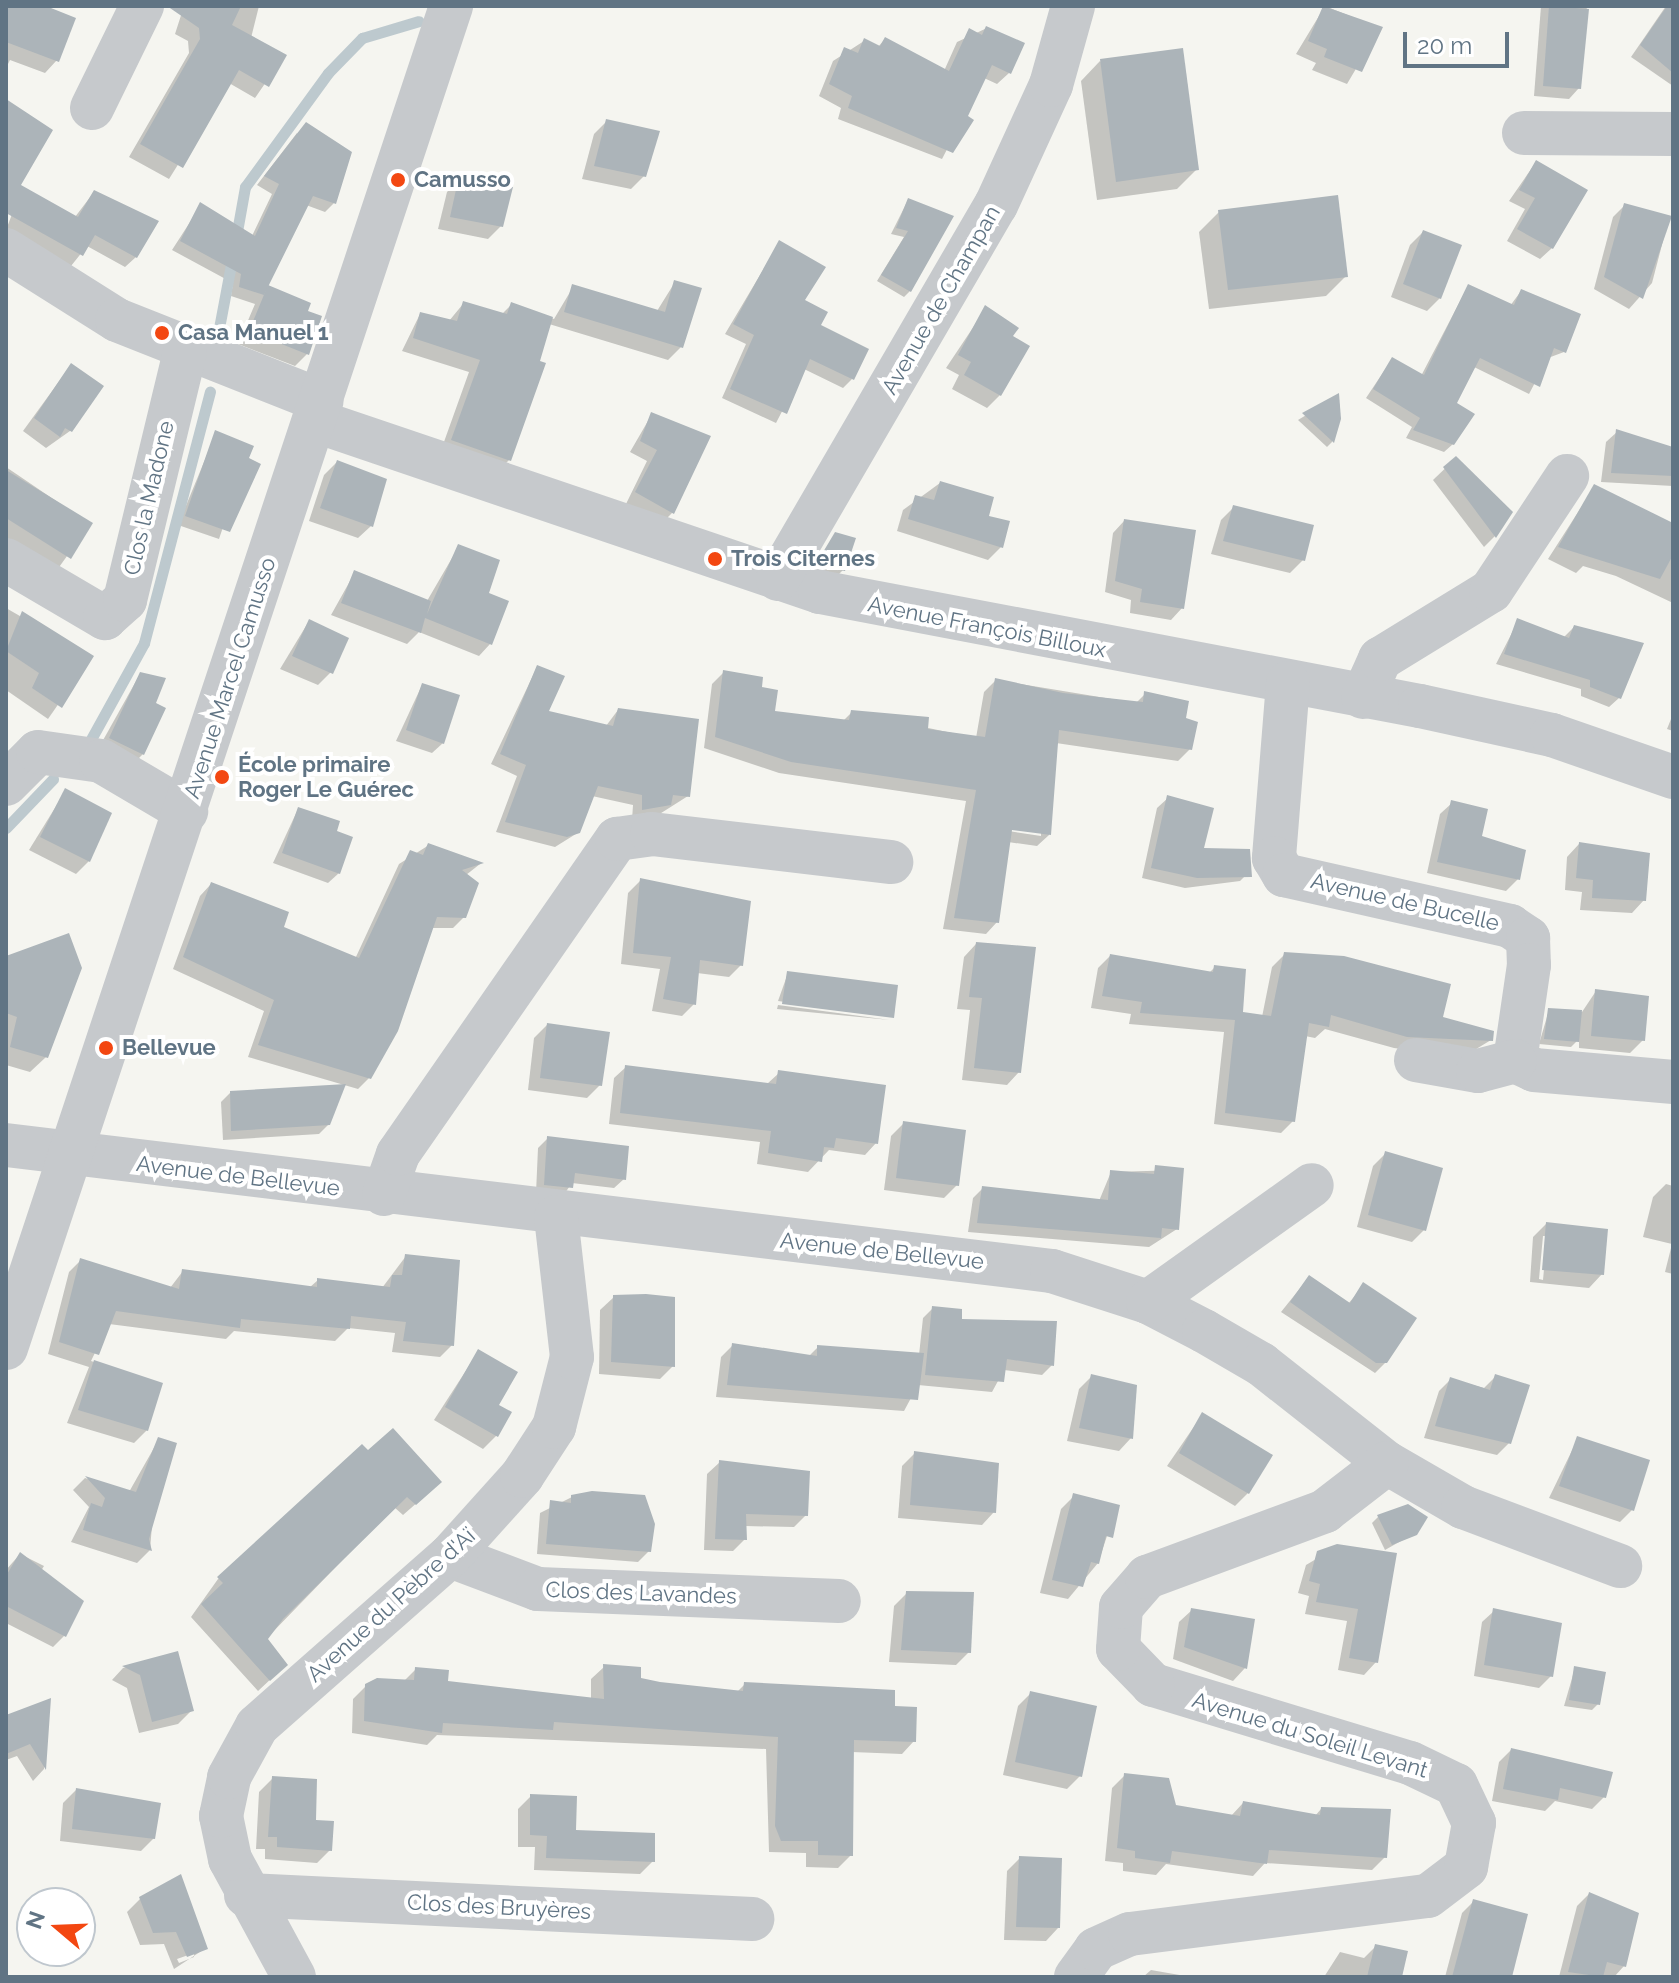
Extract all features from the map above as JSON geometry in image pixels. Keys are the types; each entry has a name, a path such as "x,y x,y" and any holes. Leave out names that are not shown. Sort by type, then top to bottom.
{"street":[{"path":"92,108 142,6"},
{"name":"Avenue Marcel Camusso","path":"6,1348 451,6"},
{"name":"Avenue de Champan","path":"778,579 996,205 1051,85 1073,6"},
{"path":"1524,133 1673,134"},
{"path":"6,250 117,320 319,411"},
{"name":"Clos la Madone","path":"6,560 105,618 125,600 185,352"},
{"name":"Avenue François Billoux","path":"319,411 778,579 1019,635 1363,697 1552,735 1673,777"},
{"path":"1363,697 1380,659 1491,591 1567,476"},
{"name":"Avenue de Bucelle","path":"1288,683 1274,858 1284,875 1510,926 1528,938 1515,1061"},
{"path":"6,784 38,752 101,761 186,811"},
{"path":"384,1194 398,1154 617,839 652,834 891,862"},
{"path":"1416,1060 1478,1071 1515,1061 1534,1070 1673,1082"},
{"name":"Avenue de Bellevue","path":"6,1145 69,1156 556,1217 1018,1265 1148,1302 1261,1364 1387,1463 1483,1517 1620,1566"},
{"path":"1148,1302 1312,1185"},
{"name":"Avenue du Pèbre d'Aï","path":"294,1977 246,1895 221,1816 239,1749 450,1556 522,1476 568,1394 572,1357 556,1217"},
{"name":"Avenue du Soleil Levant","path":"1076,1977 1096,1949 1130,1934 1428,1896 1466,1867 1474,1823 1456,1785 1410,1763 1153,1685 1118,1649 1121,1607 1147,1577 1325,1511 1387,1463"},
{"name":"Clos des Lavandes","path":"450,1556 538,1589 839,1601"},
{"name":"Clos des Bruyères","path":"246,1895 752,1919"}],"building":[{"path":"6,6 46,6 76,18 59,62 6,42"},
{"path":"167,6 241,6 232,25 287,55 269,87 239,70 183,168 140,144 200,39 199,28"},
{"path":"1323,6 1383,27 1362,72 1324,57 1327,49 1308,41"},
{"path":"1549,6 1589,9 1581,89 1543,86"},
{"path":"1667,6 1673,6 1673,73 1640,45"},
{"path":"986,26 1025,43 1011,74 992,65 968,116 974,120 953,153 848,108 852,96 829,84 844,47 858,53 864,38 880,46 885,37 949,71 969,28 982,35"},
{"path":"1183,48 1199,170 1116,182 1100,59"},
{"path":"6,99 53,130 21,185 78,217 94,190 159,221 137,258 95,235 83,256 6,213"},
{"path":"606,119 660,131 646,177 594,166"},
{"path":"306,122 352,152 336,204 313,196 264,295 239,287 241,274 180,241 200,202 255,236 279,184 264,176"},
{"path":"1536,160 1588,190 1553,249 1517,229 1535,198 1519,190"},
{"path":"459,176 513,187 503,227 450,217"},
{"path":"1338,195 1348,277 1228,290 1218,210"},
{"path":"908,198 954,216 911,292 881,275 908,231 896,228"},
{"path":"1624,203 1672,216 1643,299 1604,277"},
{"path":"1423,230 1462,245 1441,299 1403,284"},
{"path":"779,240 826,267 805,300 828,312 821,325 869,349 854,380 810,359 787,414 730,389 754,335 733,324"},
{"path":"674,280 702,288 683,348 564,312 572,284 665,312"},
{"path":"1468,284 1514,305 1521,289 1581,314 1566,353 1554,348 1540,387 1480,358 1457,403 1475,414 1454,445 1413,430 1420,418 1373,389 1392,357 1424,375"},
{"path":"268,285 311,303 308,311 322,316 309,355 249,331"},
{"path":"463,301 507,314 511,302 553,317 540,361 546,363 511,461 451,440 480,360 413,338 420,312 457,321"},
{"path":"985,305 1019,328 1013,336 1030,346 1001,396 964,375 971,362 958,355"},
{"path":"71,363 104,386 72,432 65,428 60,437 34,418"},
{"path":"1339,393 1341,419 1334,443 1302,413"},
{"path":"651,412 711,436 674,514 635,492 657,450 640,441"},
{"path":"1616,429 1673,447 1673,476 1611,473"},
{"path":"215,430 254,446 249,458 261,464 230,532 185,516"},
{"path":"1456,456 1513,512 1496,538 1443,467"},
{"path":"337,460 387,479 373,527 320,508"},
{"path":"6,470 93,523 71,559 6,518"},
{"path":"940,481 994,497 989,516 1010,521 1003,548 908,519 915,495 934,500"},
{"path":"1594,484 1673,523 1673,555 1660,579 1558,547"},
{"path":"1233,505 1314,525 1305,561 1223,541"},
{"path":"1124,519 1196,530 1184,609 1140,602 1142,589 1115,581"},
{"path":"835,532 856,538 845,571 816,564"},
{"path":"458,544 500,560 489,593 509,601 492,645 425,618 421,633 341,603 354,570 431,601 427,614"},
{"path":"22,611 94,656 62,708 32,688 39,673 6,651"},
{"path":"1517,618 1569,638 1574,625 1644,643 1621,699 1590,687 1590,680 1504,654"},
{"path":"309,619 349,638 333,674 292,656"},
{"path":"537,665 565,676 549,711 613,726 618,708 699,719 690,797 673,795 671,805 642,810 642,795 598,786 580,833 567,837 505,822 526,765 500,754"},
{"path":"723,670 763,677 762,687 778,690 775,711 849,720 851,710 929,717 928,729 985,737 995,678 1063,693 1143,702 1144,691 1189,701 1186,718 1198,722 1192,750 1059,730 1051,835 1012,830 999,923 954,918 976,790 791,762 715,737"},
{"path":"140,672 166,678 156,703 166,708 144,755 109,738"},
{"path":"422,683 460,695 444,744 406,730"},
{"path":"65,788 112,813 90,862 40,837"},
{"path":"1167,795 1214,808 1204,848 1250,849 1252,877 1197,878 1151,868"},
{"path":"1451,800 1488,809 1482,836 1526,850 1520,880 1437,862"},
{"path":"298,807 340,821 337,831 353,837 340,874 282,853"},
{"path":"1579,842 1650,853 1646,901 1592,898 1593,880 1576,878"},
{"path":"428,843 484,863 462,870 479,883 466,918 437,917 398,1031 371,1079 258,1045 274,1000 183,957 211,882 289,912 284,927 359,958 410,850 423,855"},
{"path":"640,878 751,901 743,966 700,960 696,1005 663,999 671,957 633,953"},
{"path":"69,933 82,968 48,1058 10,1047 17,1017 6,1013 6,956"},
{"path":"976,942 1036,947 1021,1073 974,1068 982,998 969,997"},
{"path":"1284,952 1344,956 1451,984 1443,1017 1494,1031 1493,1041 1407,1037 1331,1015 1329,1027 1309,1023 1295,1122 1225,1113 1235,1020 1140,1013 1142,1002 1102,996 1110,954 1213,972 1214,965 1246,969 1243,1012 1271,1016"},
{"path":"787,971 898,985 894,1018 782,1004"},
{"path":"1595,989 1649,996 1645,1041 1591,1036"},
{"path":"1548,1008 1582,1010 1579,1042 1544,1039"},
{"path":"547,1023 610,1032 602,1086 540,1078"},
{"path":"625,1065 776,1084 778,1070 886,1085 878,1144 836,1138 834,1148 824,1147 822,1162 768,1153 771,1131 620,1113"},
{"path":"346,1084 330,1125 231,1131 230,1091"},
{"path":"903,1121 966,1130 959,1186 896,1178"},
{"path":"547,1136 629,1146 626,1180 575,1173 573,1188 544,1185"},
{"path":"1385,1151 1443,1168 1426,1231 1368,1215"},
{"path":"1155,1165 1184,1168 1179,1230 1162,1228 1161,1238 977,1223 982,1186 1108,1200 1110,1170 1154,1174"},
{"path":"1546,1222 1608,1229 1604,1275 1542,1270"},
{"path":"405,1254 460,1260 454,1346 403,1341 406,1322 351,1316 350,1329 241,1319 240,1328 116,1311 99,1355 59,1342 80,1258 179,1289 182,1269 317,1287 317,1278 390,1287 392,1275 402,1275"},
{"path":"1309,1275 1350,1303 1363,1282 1417,1318 1387,1363 1376,1363 1290,1302"},
{"path":"613,1295 675,1297 675,1367 611,1362"},
{"path":"932,1306 962,1309 962,1319 1057,1321 1054,1366 1007,1359 1004,1382 925,1375"},
{"path":"732,1343 817,1356 817,1345 924,1353 918,1400 727,1385"},
{"path":"478,1349 518,1372 499,1405 512,1412 498,1437 445,1407"},
{"path":"94,1360 163,1383 148,1431 78,1410"},
{"path":"1091,1374 1137,1385 1133,1439 1079,1428"},
{"path":"1495,1374 1530,1385 1511,1444 1435,1426 1450,1377 1490,1390"},
{"path":"1202,1412 1273,1455 1249,1494 1179,1453"},
{"path":"393,1428 442,1482 416,1505 407,1497 283,1619 268,1639 288,1665 270,1681 201,1604 223,1583 217,1577 362,1444 368,1450"},
{"path":"1577,1436 1650,1460 1634,1511 1559,1486"},
{"path":"158,1437 177,1443 149,1539 152,1551 83,1530 91,1503 102,1507 105,1498 85,1476 136,1492"},
{"path":"914,1451 999,1463 996,1513 910,1505"},
{"path":"719,1460 810,1471 808,1516 746,1514 747,1540 715,1539"},
{"path":"592,1491 645,1495 655,1524 651,1552 546,1544 550,1500 571,1503 571,1495"},
{"path":"1073,1493 1120,1505 1113,1538 1106,1536 1099,1564 1091,1562 1083,1587 1052,1580"},
{"path":"1408,1504 1428,1517 1417,1535 1392,1545 1377,1515"},
{"path":"1337,1544 1397,1553 1378,1663 1349,1658 1358,1609 1316,1602 1320,1584 1309,1581 1317,1551"},
{"path":"20,1552 84,1601 66,1637 6,1606 6,1576"},
{"path":"906,1591 974,1592 971,1653 901,1650"},
{"path":"1191,1608 1255,1619 1247,1669 1184,1647"},
{"path":"1493,1608 1562,1623 1553,1677 1484,1665"},
{"path":"178,1651 194,1711 152,1722 140,1675 122,1666"},
{"path":"603,1664 641,1667 641,1678 660,1682 743,1691 744,1682 895,1690 895,1706 917,1707 916,1742 854,1740 853,1856 818,1855 818,1841 781,1841 775,1826 778,1737 554,1722 553,1730 443,1723 442,1733 364,1721 365,1684 377,1678 414,1680 415,1667 449,1670 448,1681 604,1699"},
{"path":"1574,1666 1606,1672 1600,1705 1569,1700"},
{"path":"1030,1691 1097,1706 1082,1777 1015,1762"},
{"path":"51,1698 46,1770 30,1744 6,1754 6,1715"},
{"path":"1511,1748 1613,1772 1606,1798 1560,1788 1558,1800 1503,1789"},
{"path":"1124,1773 1169,1778 1176,1805 1240,1816 1243,1801 1320,1815 1321,1807 1391,1809 1387,1858 1269,1850 1267,1864 1172,1851 1170,1863 1135,1858 1135,1851 1117,1848"},
{"path":"272,1776 317,1779 316,1820 334,1821 332,1851 277,1847 277,1837 268,1837"},
{"path":"76,1788 161,1803 155,1839 72,1829"},
{"path":"530,1794 577,1796 576,1830 655,1833 655,1862 546,1858 547,1836 530,1835"},
{"path":"1019,1856 1062,1858 1060,1928 1016,1927"},
{"path":"181,1874 208,1949 187,1957 176,1932 153,1933 139,1897"},
{"path":"1589,1892 1639,1913 1626,1967 1607,1962 1603,1977 1568,1972"},
{"path":"1473,1899 1528,1914 1512,1977 1452,1977"},
{"path":"1375,1944 1408,1951 1402,1977 1367,1977"}],"waterway":[{"path":"236,237 245,187 328,73 362,38 419,21"},
{"path":"219,328 233,254"},
{"path":"90,741 144,643 210,391"},
{"path":"6,828 53,779"}],"place":[{"name":"Camusso","path":"398,180"},
{"name":"Casa Manuel 1","path":"162,333"},
{"name":"Trois Citernes","path":"715,559"},
{"name":"École primaire Roger Le Guérec","path":"222,777"},
{"name":"Bellevue","path":"106,1048"}]}
